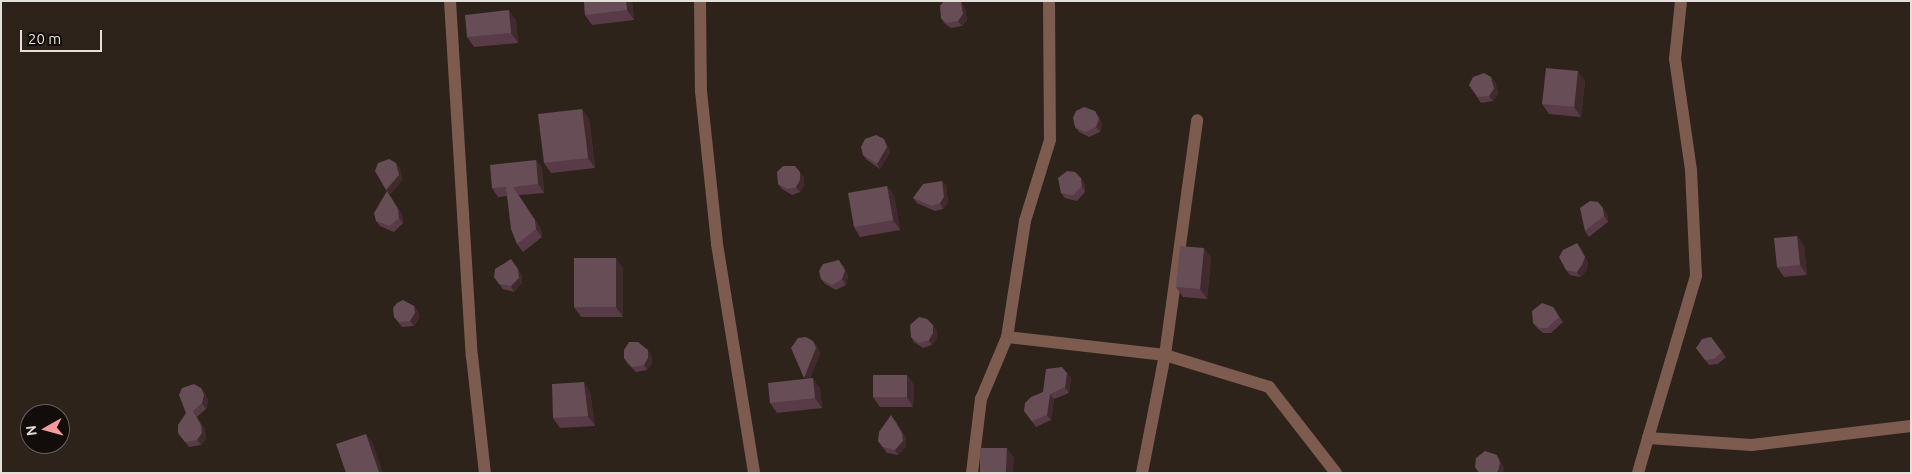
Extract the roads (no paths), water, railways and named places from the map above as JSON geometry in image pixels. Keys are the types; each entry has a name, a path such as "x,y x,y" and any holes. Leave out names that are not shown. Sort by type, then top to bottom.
{"street":[{"path":"450,1 472,356 485,473"},
{"path":"700,1 701,91 717,244 754,473"},
{"path":"972,473 981,399 1007,337 1025,221 1050,140 1049,1"},
{"path":"1638,473 1696,276 1691,170 1675,59 1682,1"},
{"path":"1142,473 1165,355 1197,120"},
{"path":"1007,337 1165,355 1270,387 1336,473"},
{"path":"1648,438 1752,445 1911,426"}]}
